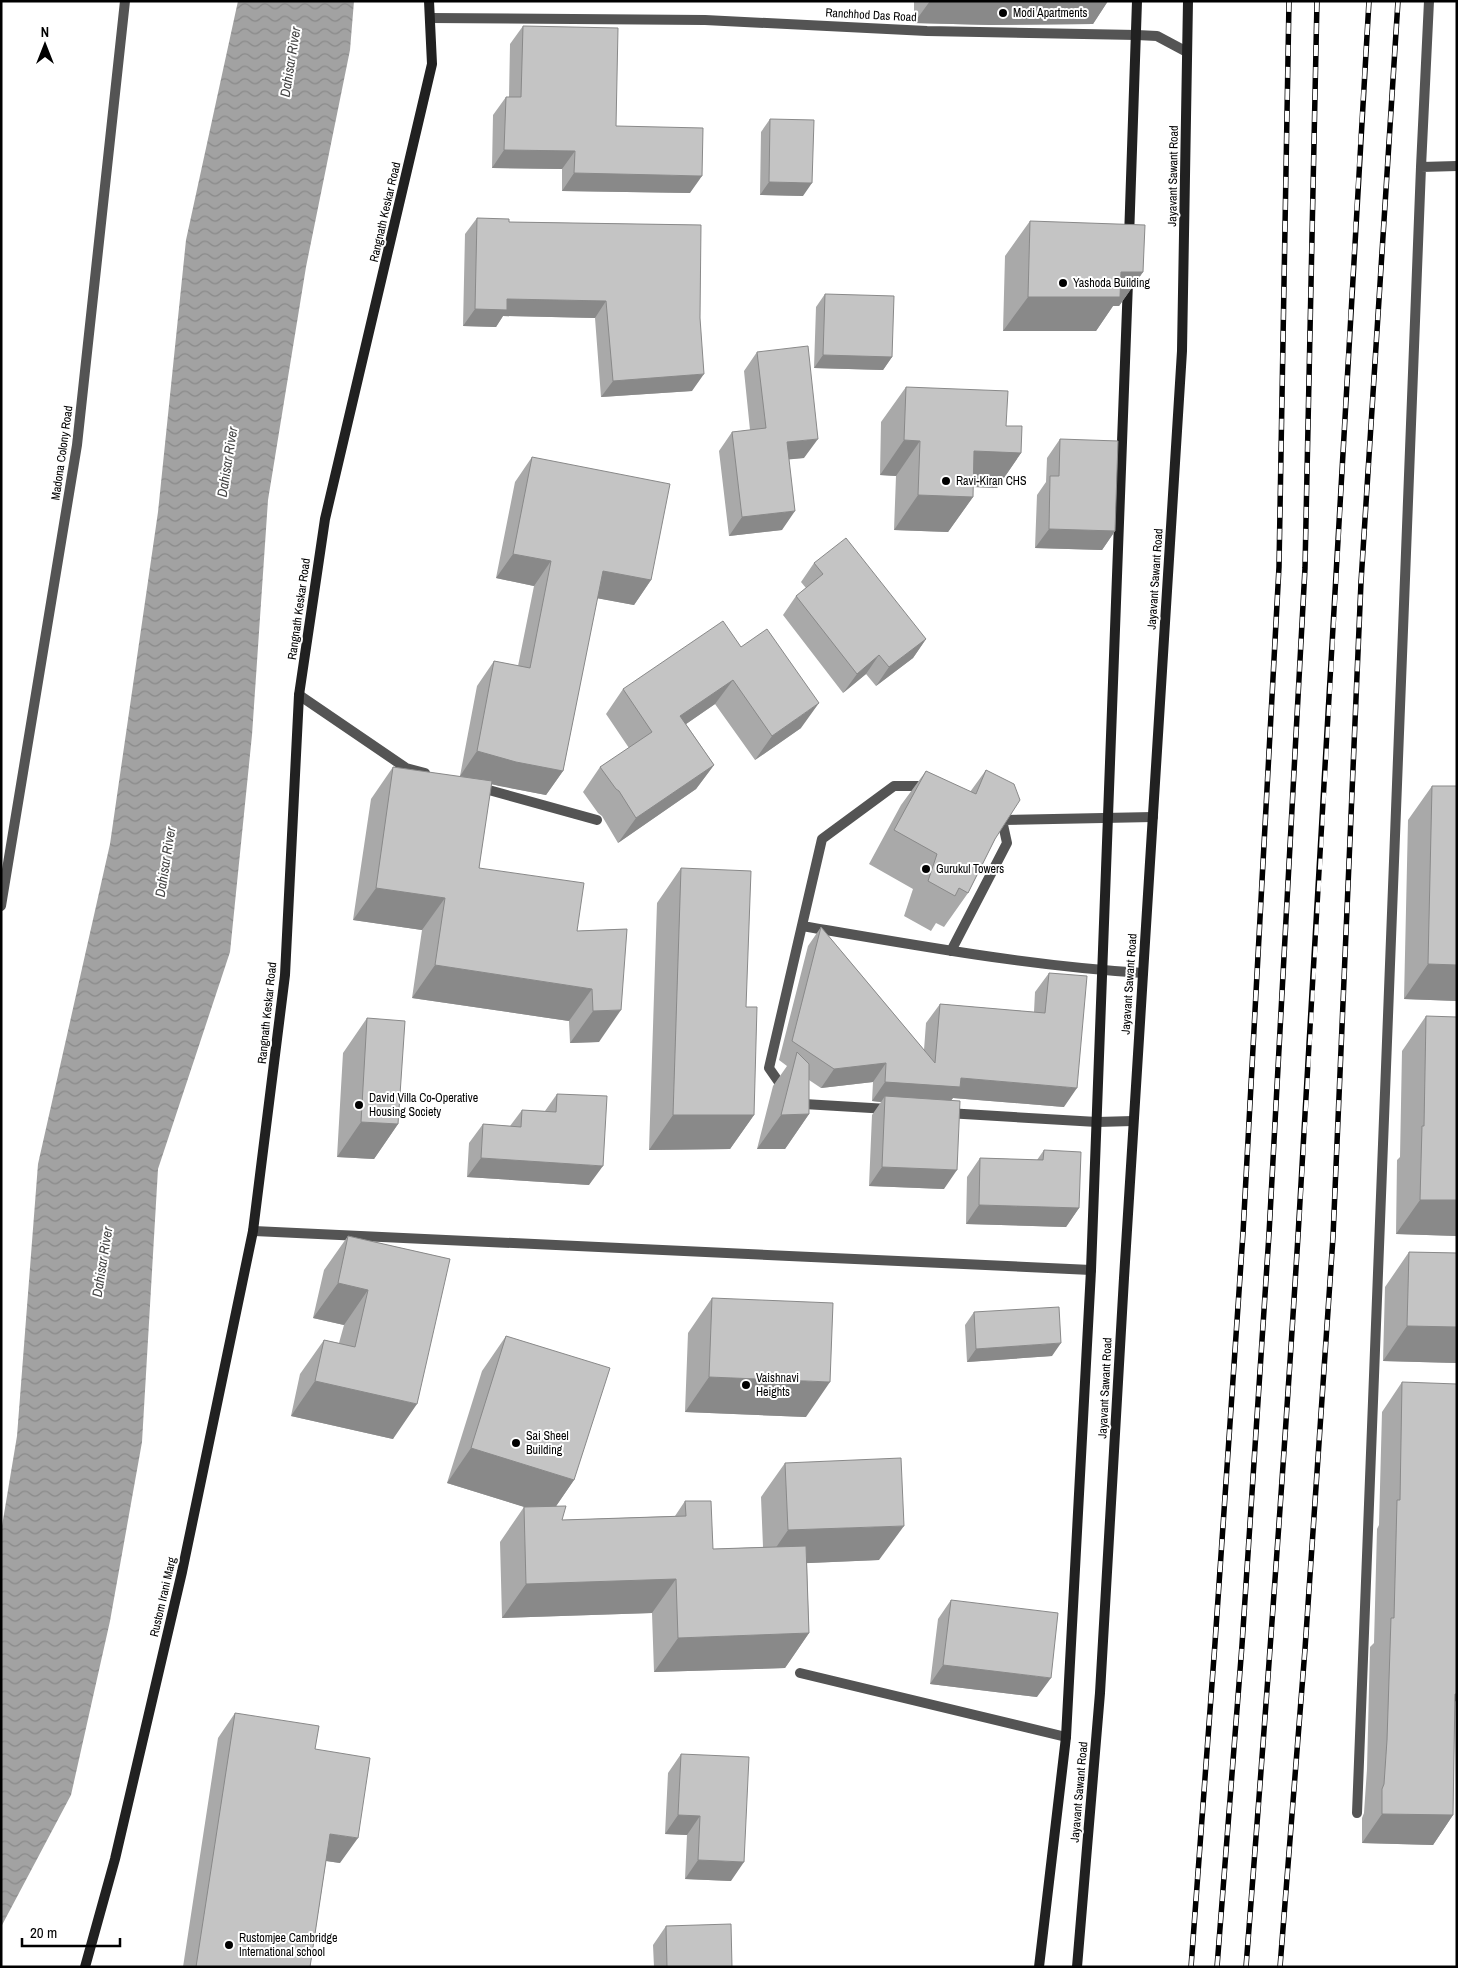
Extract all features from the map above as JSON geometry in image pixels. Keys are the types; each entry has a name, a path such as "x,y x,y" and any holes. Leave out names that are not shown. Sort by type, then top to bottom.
{"street":[{"name":"Madona Colony Road","path":"1,906 77,445 125,1"},
{"name":"Rangnath Keskar Road","path":"253,1231 285,975 299,695 325,519 432,64 430,1"},
{"path":"1129,253 1137,1"},
{"name":"Jayavant Sawant Road","path":"1077,1967 1100,1693 1133,1121 1182,351 1188,1"},
{"path":"1357,1812 1429,1"},
{"name":"Ranchhod Das Road","path":"430,18 705,20 927,31 1137,35 1157,36 1187,52"},
{"path":"1421,167 1457,166"},
{"name":"Jayavant Sawant Road","path":"1039,1967 1066,1737 1091,1270 1128,273"},
{"path":"299,695 406,768 435,776"},
{"path":"464,784 597,820"},
{"path":"902,1110 804,1104 789,1095 775,1079 769,1068 822,839 894,786 941,788"},
{"path":"951,951 1007,843 1002,820 993,808"},
{"path":"1002,820 1153,817"},
{"path":"802,926 951,951 1102,971 1142,974"},
{"path":"941,1112 1097,1122 1133,1121"},
{"path":"253,1231 1091,1270"},
{"name":"Rustom Irani Marg","path":"85,1967 115,1859 182,1572 253,1231"},
{"path":"800,1673 1066,1737"}],"water":[{"name":"Dahisar River","path":"238,1 354,1 350,50 306,267 268,500 252,735 230,952 158,1169 142,1442 110,1621 71,1795 1,1927 1,1532 17,1436 38,1164 110,844 158,512 186,240"}],"building":[{"path":"523,26 618,28 616,126 703,128 702,176 574,173 575,151 504,150 506,97 521,97"},
{"path":"770,119 814,120 812,183 769,182"},
{"path":"477,218 509,219 509,222 701,225 700,318 704,374 613,381 606,301 507,299 507,310 475,309"},
{"path":"1030,221 1145,225 1143,272 1121,272 1120,297 1028,297"},
{"path":"825,294 894,296 892,357 823,355"},
{"path":"808,346 818,439 787,442 795,511 742,517 732,432 766,428 757,352"},
{"path":"906,387 1008,391 1006,426 1022,426 1021,453 974,451 973,497 918,495 920,441 904,440"},
{"path":"1060,439 1118,441 1115,531 1049,529 1050,476 1059,476"},
{"path":"532,457 670,484 651,580 603,571 563,771 516,762 477,751 494,661 530,668 551,561 513,554"},
{"path":"846,538 926,639 889,667 879,655 857,674 796,596 823,574 814,563"},
{"path":"723,621 741,647 767,629 819,703 772,736 733,680 680,716 714,765 636,818 619,791 600,767 652,732 623,689"},
{"path":"393,767 492,781 479,868 584,883 577,931 627,929 621,1010 593,1011 592,989 435,965 445,898 376,888"},
{"path":"986,770 1014,784 1020,800 995,839 968,893 959,888 955,896 928,881 937,854 894,830 926,771 976,794"},
{"path":"1432,786 1457,786 1457,965 1428,964"},
{"path":"681,868 751,871 746,1007 757,1007 754,1115 673,1115"},
{"path":"821,927 935,1063 940,1004 1045,1013 1049,973 1087,976 1077,1088 961,1078 960,1087 885,1082 886,1063 834,1069 792,1041"},
{"path":"1426,1016 1457,1017 1457,1200 1420,1200 1422,1126 1424,1126"},
{"path":"367,1018 405,1021 398,1124 361,1122"},
{"path":"797,1052 809,1064 809,1114 781,1115"},
{"path":"557,1094 607,1096 603,1166 481,1158 483,1124 521,1127 522,1110 556,1112"},
{"path":"885,1096 960,1101 957,1170 882,1167"},
{"path":"1044,1150 1081,1152 1079,1208 979,1205 980,1158 1043,1160"},
{"path":"348,1236 450,1259 417,1404 315,1381 324,1340 355,1347 368,1290 338,1283"},
{"path":"1409,1252 1457,1253 1457,1327 1407,1326"},
{"path":"712,1298 833,1303 830,1382 709,1377"},
{"path":"1059,1307 1061,1343 976,1349 974,1312"},
{"path":"506,1336 610,1368 574,1480 471,1448"},
{"path":"1402,1382 1457,1384 1457,1694 1455,1694 1453,1815 1382,1814 1382,1789 1387,1740 1391,1618 1394,1618 1397,1500 1400,1500"},
{"path":"901,1458 904,1526 788,1530 785,1463"},
{"path":"685,1501 711,1501 713,1549 806,1546 809,1633 678,1638 676,1579 526,1584 524,1507 566,1506 562,1520 686,1516"},
{"path":"951,1600 1058,1613 1051,1678 943,1665"},
{"path":"235,1713 319,1726 315,1749 370,1758 358,1838 330,1834 310,1967 196,1967"},
{"path":"681,1754 749,1757 744,1862 698,1860 700,1816 678,1815"},
{"path":"731,1924 732,1967 667,1967 666,1926"}],"railway":[{"path":"1191,1967 1243,1233 1279,567 1289,1"},
{"path":"1217,1967 1242,1645 1269,1234 1305,568 1317,1"},
{"path":"1246,1967 1274,1602 1298,1236 1369,1"},
{"path":"1280,1967 1305,1649 1333,1237 1361,582 1398,1"}],"place":[{"name":"Modi Apartments","path":"1003,13"},
{"name":"Yashoda Building","path":"1063,283"},
{"name":"Ravi-Kiran CHS","path":"946,481"},
{"name":"Gurukul Towers","path":"926,869"},
{"name":"David Villa Co-Operative Housing Society","path":"359,1105"},
{"name":"Vaishnavi Heights","path":"746,1385"},
{"name":"Sai Sheel Building","path":"516,1443"},
{"name":"Rustomjee Cambridge International school","path":"229,1945"}]}
